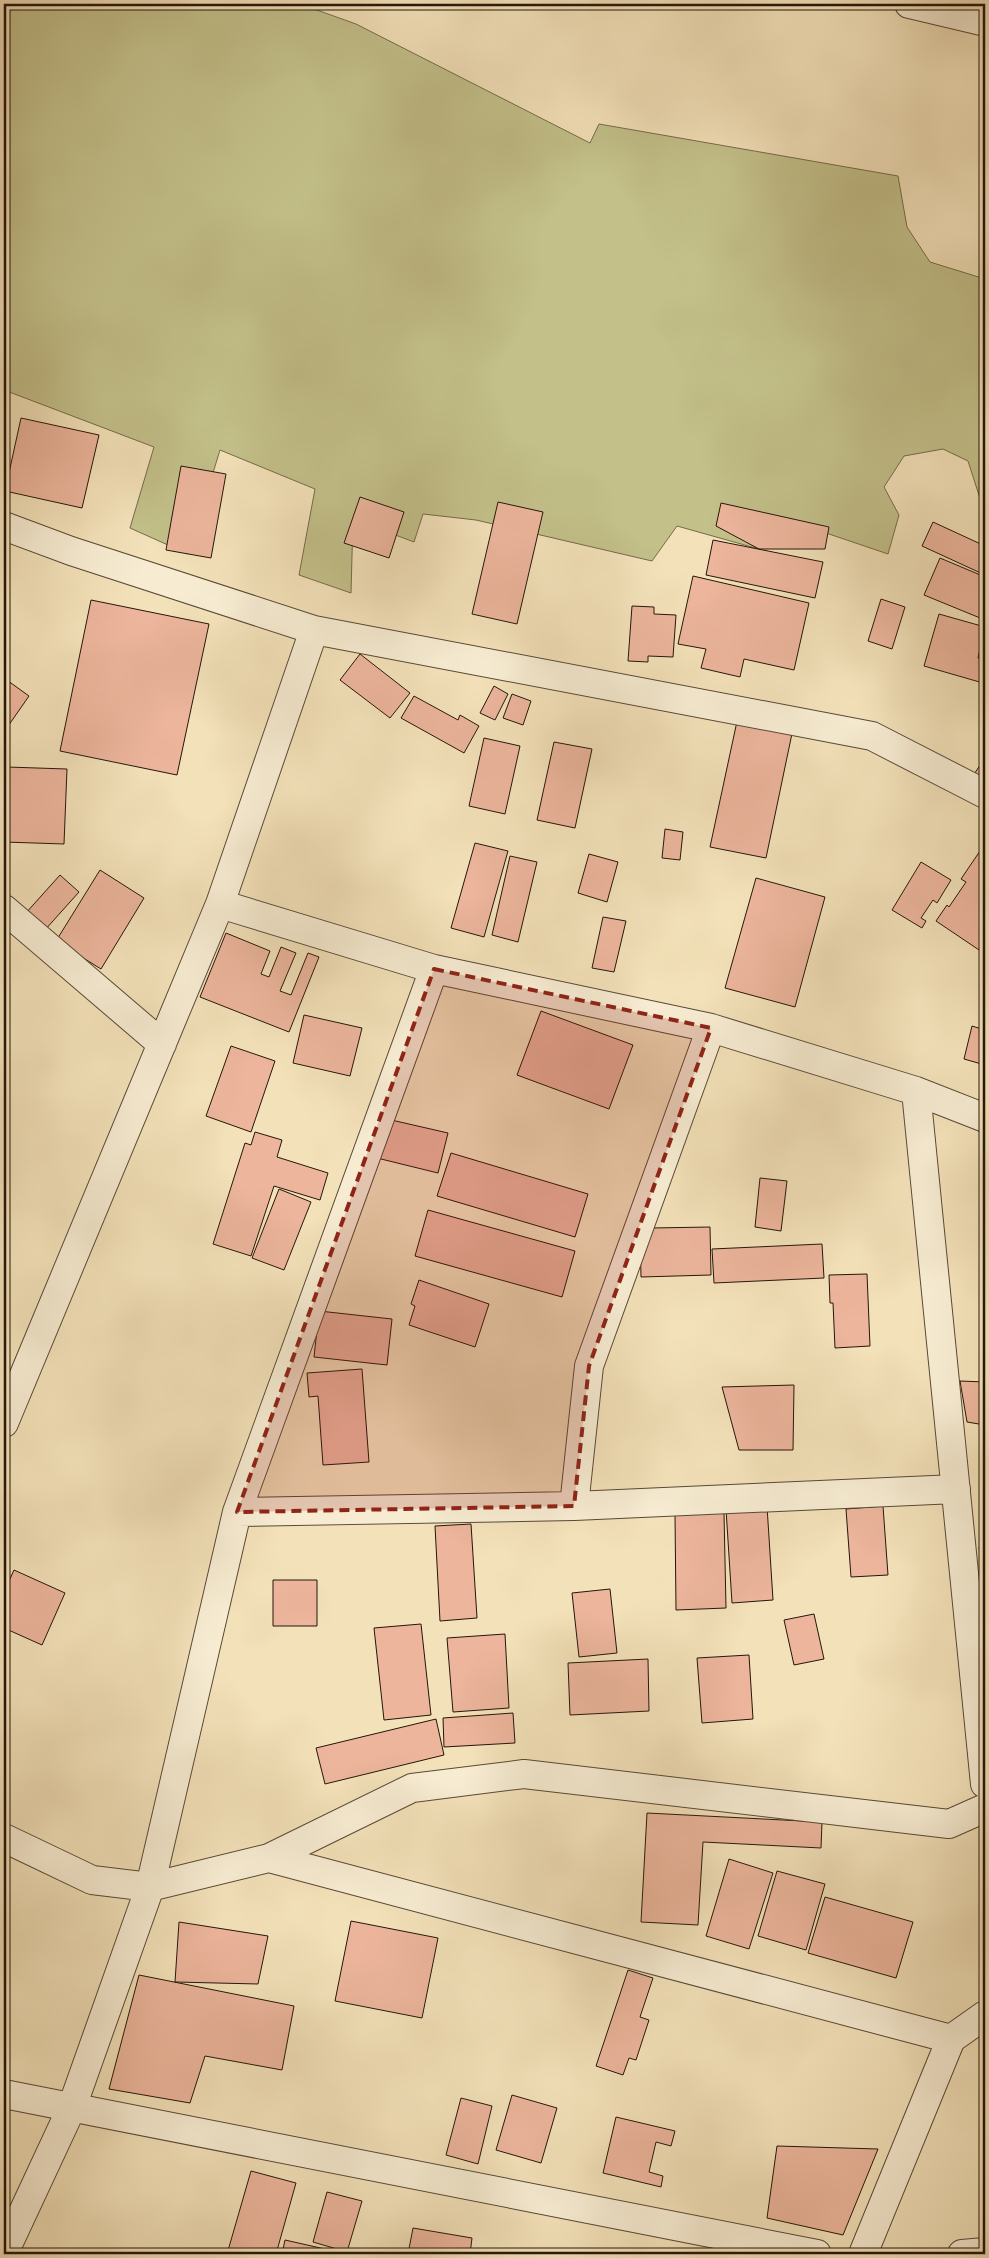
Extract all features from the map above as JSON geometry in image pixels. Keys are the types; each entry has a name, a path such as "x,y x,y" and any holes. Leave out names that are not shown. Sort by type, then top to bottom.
{"street":[{"path":"909,4 985,22"},
{"path":"4,526 71,551 314,630 872,736 985,794"},
{"path":"4,1423 220,904 314,630"},
{"path":"220,904 434,969 711,1028 916,1091 985,1118"},
{"path":"4,909 162,1044"},
{"path":"4,2254 72,2108 150,1887 237,1512 434,969"},
{"path":"574,1506 589,1366 711,1028"},
{"path":"916,1091 985,1784"},
{"path":"237,1512 574,1506 956,1489"},
{"path":"4,1838 92,1880 150,1887 269,1858 412,1788 524,1774 949,1824 985,1808"},
{"path":"269,1858 951,2039"},
{"path":"863,2254 951,2039 985,2014"},
{"path":"4,2094 817,2254"},
{"path":"962,2254 985,2252"}],"highlighted area":[{"path":"434,969 711,1028 589,1366 574,1506 237,1512"}],"shaded area":[{"path":"4,4 303,5 356,24 590,143 599,124 898,176 907,227 930,262 985,279 985,514 968,461 943,449 904,456 884,487 899,515 888,554 773,515 759,549 677,526 652,561 476,520 423,514 414,542 353,519 351,593 299,575 315,489 220,450 188,554 130,528 154,447 4,390"}],"building":[{"path":"21,418 99,435 82,508 5,491"},
{"path":"181,466 226,474 211,558 166,550"},
{"path":"360,497 404,512 389,558 344,543"},
{"path":"498,502 543,512 517,624 472,614"},
{"path":"721,503 829,527 825,549 759,549 716,526"},
{"path":"933,522 985,546 985,575 922,546"},
{"path":"713,540 823,562 815,598 706,575"},
{"path":"940,558 985,577 985,620 924,595"},
{"path":"693,576 809,603 794,670 744,659 740,677 701,668 706,649 678,644"},
{"path":"881,599 905,607 892,649 868,641"},
{"path":"91,600 209,624 177,775 60,751"},
{"path":"632,606 654,607 654,614 676,615 673,657 648,656 648,662 628,661"},
{"path":"939,614 985,627 978,658 985,659 983,683 924,666"},
{"path":"360,654 410,693 390,718 340,680"},
{"path":"4,678 29,696 4,732"},
{"path":"494,686 508,694 495,720 480,713"},
{"path":"512,694 531,701 523,725 503,718"},
{"path":"414,696 458,720 460,715 479,726 464,753 401,718"},
{"path":"739,712 794,724 766,858 710,847"},
{"path":"484,738 520,746 505,814 469,806"},
{"path":"554,742 592,749 575,828 537,820"},
{"path":"983,761 985,763 985,785 972,777"},
{"path":"7,767 67,769 64,844 4,842"},
{"path":"665,829 683,832 680,860 662,858"},
{"path":"475,843 508,851 484,937 451,928"},
{"path":"985,849 985,954 936,921 947,905 949,907 966,882 961,879 980,851 982,853"},
{"path":"589,854 618,862 607,902 578,893"},
{"path":"510,856 537,862 518,942 492,935"},
{"path":"921,862 951,880 937,903 933,900 921,918 926,921 922,928 892,910"},
{"path":"100,870 144,898 101,969 56,941"},
{"path":"60,875 79,892 44,931 25,914"},
{"path":"756,878 825,897 795,1007 725,988"},
{"path":"603,917 626,921 614,972 592,968"},
{"path":"226,933 270,951 261,974 269,977 281,947 296,953 280,991 291,995 308,953 319,957 289,1032 200,997"},
{"path":"541,1011 633,1045 609,1109 517,1075"},
{"path":"304,1015 362,1028 350,1076 293,1063"},
{"path":"972,1026 985,1030 985,1065 964,1059"},
{"path":"231,1046 275,1061 251,1132 206,1116"},
{"path":"387,1119 448,1133 438,1173 377,1158"},
{"path":"255,1132 282,1140 277,1157 328,1173 320,1200 274,1186 251,1256 213,1244 245,1143 251,1145"},
{"path":"451,1153 588,1194 575,1237 437,1196"},
{"path":"760,1178 787,1181 781,1231 755,1227"},
{"path":"279,1189 311,1202 284,1270 252,1258"},
{"path":"428,1210 575,1251 562,1297 415,1256"},
{"path":"710,1227 711,1275 641,1277 640,1234 651,1228"},
{"path":"822,1244 824,1278 714,1283 712,1249"},
{"path":"867,1274 870,1346 835,1348 833,1303 830,1303 829,1275"},
{"path":"419,1280 489,1304 475,1347 409,1325 415,1306 411,1304"},
{"path":"319,1311 392,1319 387,1365 314,1357"},
{"path":"362,1369 369,1462 323,1465 318,1396 309,1397 307,1373"},
{"path":"960,1381 985,1382 985,1425 967,1422"},
{"path":"794,1385 793,1450 739,1450 722,1387"},
{"path":"767,1506 773,1600 732,1603 726,1509"},
{"path":"883,1506 888,1575 851,1577 846,1509"},
{"path":"724,1513 726,1608 676,1610 675,1514"},
{"path":"471,1524 477,1618 440,1621 435,1526"},
{"path":"985,1545 985,1587 979,1547"},
{"path":"14,1570 65,1593 42,1645 4,1628 4,1592"},
{"path":"273,1580 317,1580 317,1626 273,1626"},
{"path":"610,1589 617,1653 579,1657 572,1593"},
{"path":"814,1614 824,1659 794,1665 784,1620"},
{"path":"421,1624 431,1715 384,1720 374,1628"},
{"path":"505,1634 509,1708 453,1712 447,1638"},
{"path":"749,1655 753,1719 702,1723 697,1658"},
{"path":"648,1659 649,1711 570,1715 568,1663"},
{"path":"513,1713 515,1743 444,1747 443,1718"},
{"path":"436,1719 444,1755 325,1784 316,1748"},
{"path":"647,1813 822,1822 821,1848 703,1842 698,1925 641,1922"},
{"path":"729,1859 773,1873 749,1949 706,1936"},
{"path":"777,1871 825,1884 806,1950 758,1936"},
{"path":"825,1897 913,1922 896,1978 808,1953"},
{"path":"351,1921 438,1938 422,2018 335,2001"},
{"path":"179,1922 268,1936 258,1984 175,1982"},
{"path":"628,1970 653,1978 640,2017 649,2020 636,2060 629,2058 623,2075 596,2066"},
{"path":"139,1975 294,2006 282,2070 205,2056 190,2103 109,2089"},
{"path":"512,2095 557,2108 541,2163 496,2150"},
{"path":"461,2098 492,2106 478,2164 446,2155"},
{"path":"616,2117 675,2131 671,2146 656,2142 649,2172 663,2176 661,2187 603,2173"},
{"path":"777,2146 878,2149 843,2235 767,2218"},
{"path":"251,2171 296,2183 276,2254 227,2254"},
{"path":"327,2192 362,2201 347,2252 313,2242"},
{"path":"413,2228 472,2238 470,2254 408,2254"},
{"path":"285,2240 347,2254 282,2254"},
{"path":"548,2249 570,2254 547,2254"}]}
